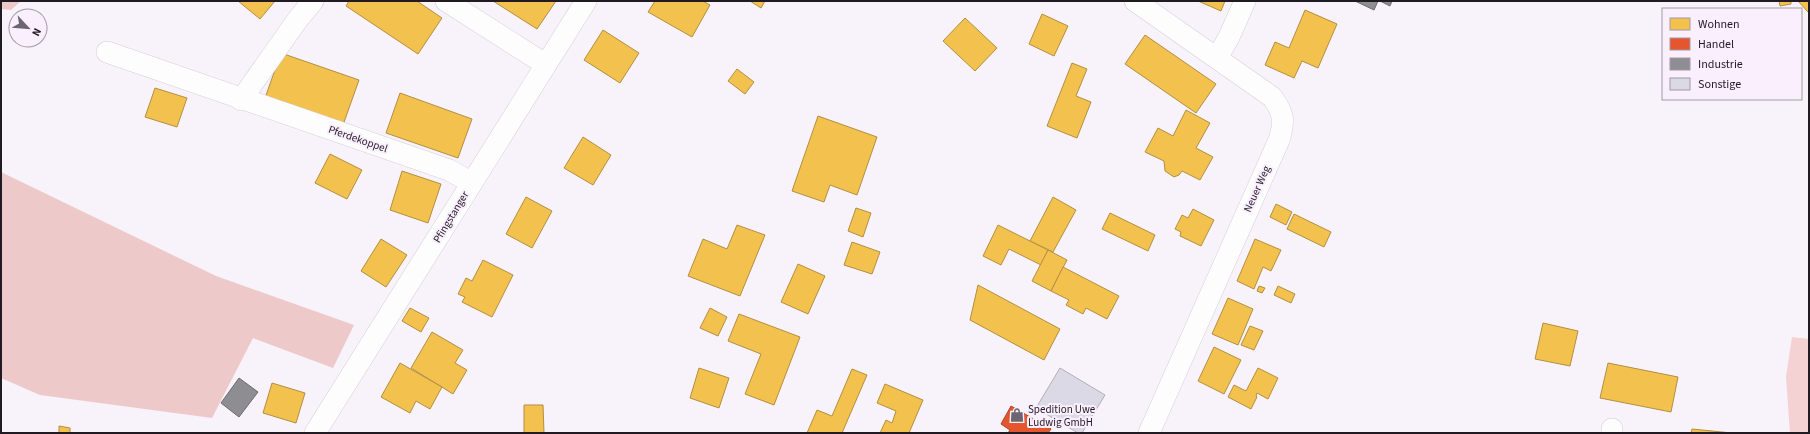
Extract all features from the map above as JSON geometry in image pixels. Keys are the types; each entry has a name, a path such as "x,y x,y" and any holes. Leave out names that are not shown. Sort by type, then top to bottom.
{"street":[{"path":"241,100 298,19 313,1"},
{"path":"446,1 545,64"},
{"name":"Pfingstanger","path":"315,433 545,64 586,1"},
{"name":"Neuer Weg","path":"1135,1 1272,97 1279,107 1283,118 1282,128 1150,433"},
{"path":"1217,58 1229,37 1245,1"},
{"name":"Pferdekoppel","path":"107,52 241,100 449,170 472,183"}],"shaded area":[{"path":"1,1 21,1 13,8 8,8 8,10 1,9"},
{"path":"1,172 216,276 354,325 333,368 253,338 212,418 40,395 1,378"},
{"path":"1792,337 1809,339 1809,433 1790,433 1786,377"}],"building: Wohnen":[{"path":"238,1 275,1 260,19"},
{"path":"349,1 417,1 442,18 418,54 346,6"},
{"path":"493,1 556,1 537,29"},
{"path":"655,1 703,1 710,5 692,37 648,12"},
{"path":"750,1 765,1 761,8"},
{"path":"1198,1 1225,1 1221,11"},
{"path":"1779,1 1791,1 1791,4 1780,6"},
{"path":"1798,1 1809,1 1808,12"},
{"path":"1305,10 1337,24 1318,68 1302,61 1294,78 1265,65 1275,42 1289,48"},
{"path":"1042,14 1068,26 1054,56 1029,44"},
{"path":"965,18 997,48 975,71 943,41"},
{"path":"603,30 639,53 620,83 584,60"},
{"path":"1145,35 1216,84 1196,113 1125,64"},
{"path":"281,53 359,80 343,125 265,98"},
{"path":"1072,63 1087,69 1076,96 1091,102 1077,138 1047,126"},
{"path":"737,69 754,82 745,94 728,81"},
{"path":"155,88 187,98 177,127 145,117"},
{"path":"400,93 472,119 458,158 386,133"},
{"path":"1186,110 1210,123 1196,148 1213,157 1200,180 1182,171 1179,175 1174,177 1165,171 1164,161 1145,152 1158,128 1173,136"},
{"path":"818,116 877,137 857,195 830,185 824,202 792,191"},
{"path":"583,137 611,155 593,185 564,168"},
{"path":"330,154 362,170 347,199 315,183"},
{"path":"402,171 441,184 428,223 390,210"},
{"path":"526,197 552,211 532,248 506,234"},
{"path":"1053,197 1076,210 1053,252 1030,241"},
{"path":"1276,204 1292,212 1286,225 1270,217"},
{"path":"856,208 871,213 863,237 848,231"},
{"path":"1193,209 1214,220 1201,246 1180,236 1181,232 1175,229 1182,215 1188,218"},
{"path":"1110,213 1155,235 1148,251 1102,229"},
{"path":"1294,214 1331,232 1324,247 1287,229"},
{"path":"737,225 765,235 740,296 688,276 703,239 727,249"},
{"path":"998,225 1048,250 1041,265 1009,249 1001,265 983,256"},
{"path":"381,239 407,255 386,287 361,271"},
{"path":"1255,239 1281,250 1271,271 1263,267 1254,289 1237,281"},
{"path":"852,242 880,252 872,274 844,265"},
{"path":"1048,250 1067,260 1051,291 1032,281"},
{"path":"483,260 513,275 492,317 462,302 465,297 458,294 466,278 472,281"},
{"path":"798,264 825,276 808,314 781,302"},
{"path":"1063,267 1119,296 1107,319 1086,308 1083,314 1066,305 1069,300 1051,291"},
{"path":"978,285 1060,329 1044,360 970,320"},
{"path":"1259,286 1265,288 1262,293 1257,291"},
{"path":"1278,286 1295,294 1291,303 1274,295"},
{"path":"1228,298 1253,309 1238,345 1212,334"},
{"path":"410,308 429,318 421,332 402,321"},
{"path":"710,308 727,317 718,336 700,328"},
{"path":"739,314 800,337 774,405 745,394 761,354 728,341"},
{"path":"1543,323 1578,331 1570,366 1535,359"},
{"path":"1250,326 1263,331 1254,350 1241,345"},
{"path":"432,332 463,350 455,363 467,370 453,394 411,368"},
{"path":"1214,347 1241,360 1224,394 1198,381"},
{"path":"400,363 442,387 430,409 416,401 410,413 381,397"},
{"path":"1608,363 1678,377 1671,412 1600,398"},
{"path":"699,368 729,378 719,408 690,398"},
{"path":"1258,368 1278,378 1268,399 1257,393 1257,397 1251,409 1228,397 1234,385 1246,391"},
{"path":"852,369 867,375 842,433 807,433 817,410 832,416"},
{"path":"272,383 305,393 296,423 263,413"},
{"path":"885,384 923,400 909,433 880,433 886,420 892,423 896,411 877,403"},
{"path":"524,405 543,405 544,433 524,433"},
{"path":"59,426 70,428 70,433 59,433"},
{"path":"1692,429 1732,433 1691,433"}],"building: Handel":[{"name":"Spedition Uwe Ludwig GmbH","path":"1011,406 1051,429 1048,433 1008,433 1010,430 1001,424"}],"building: Industrie":[{"path":"1355,1 1378,1 1374,10"},
{"path":"1380,1 1392,1 1390,6"},
{"path":"239,378 258,392 239,417 221,403"}],"building: Sonstige":[{"path":"1060,368 1105,395 1082,433 1078,433 1036,408"}],"place":[{"name":"Spedition Uwe Ludwig GmbH","path":"1017,415"}]}
